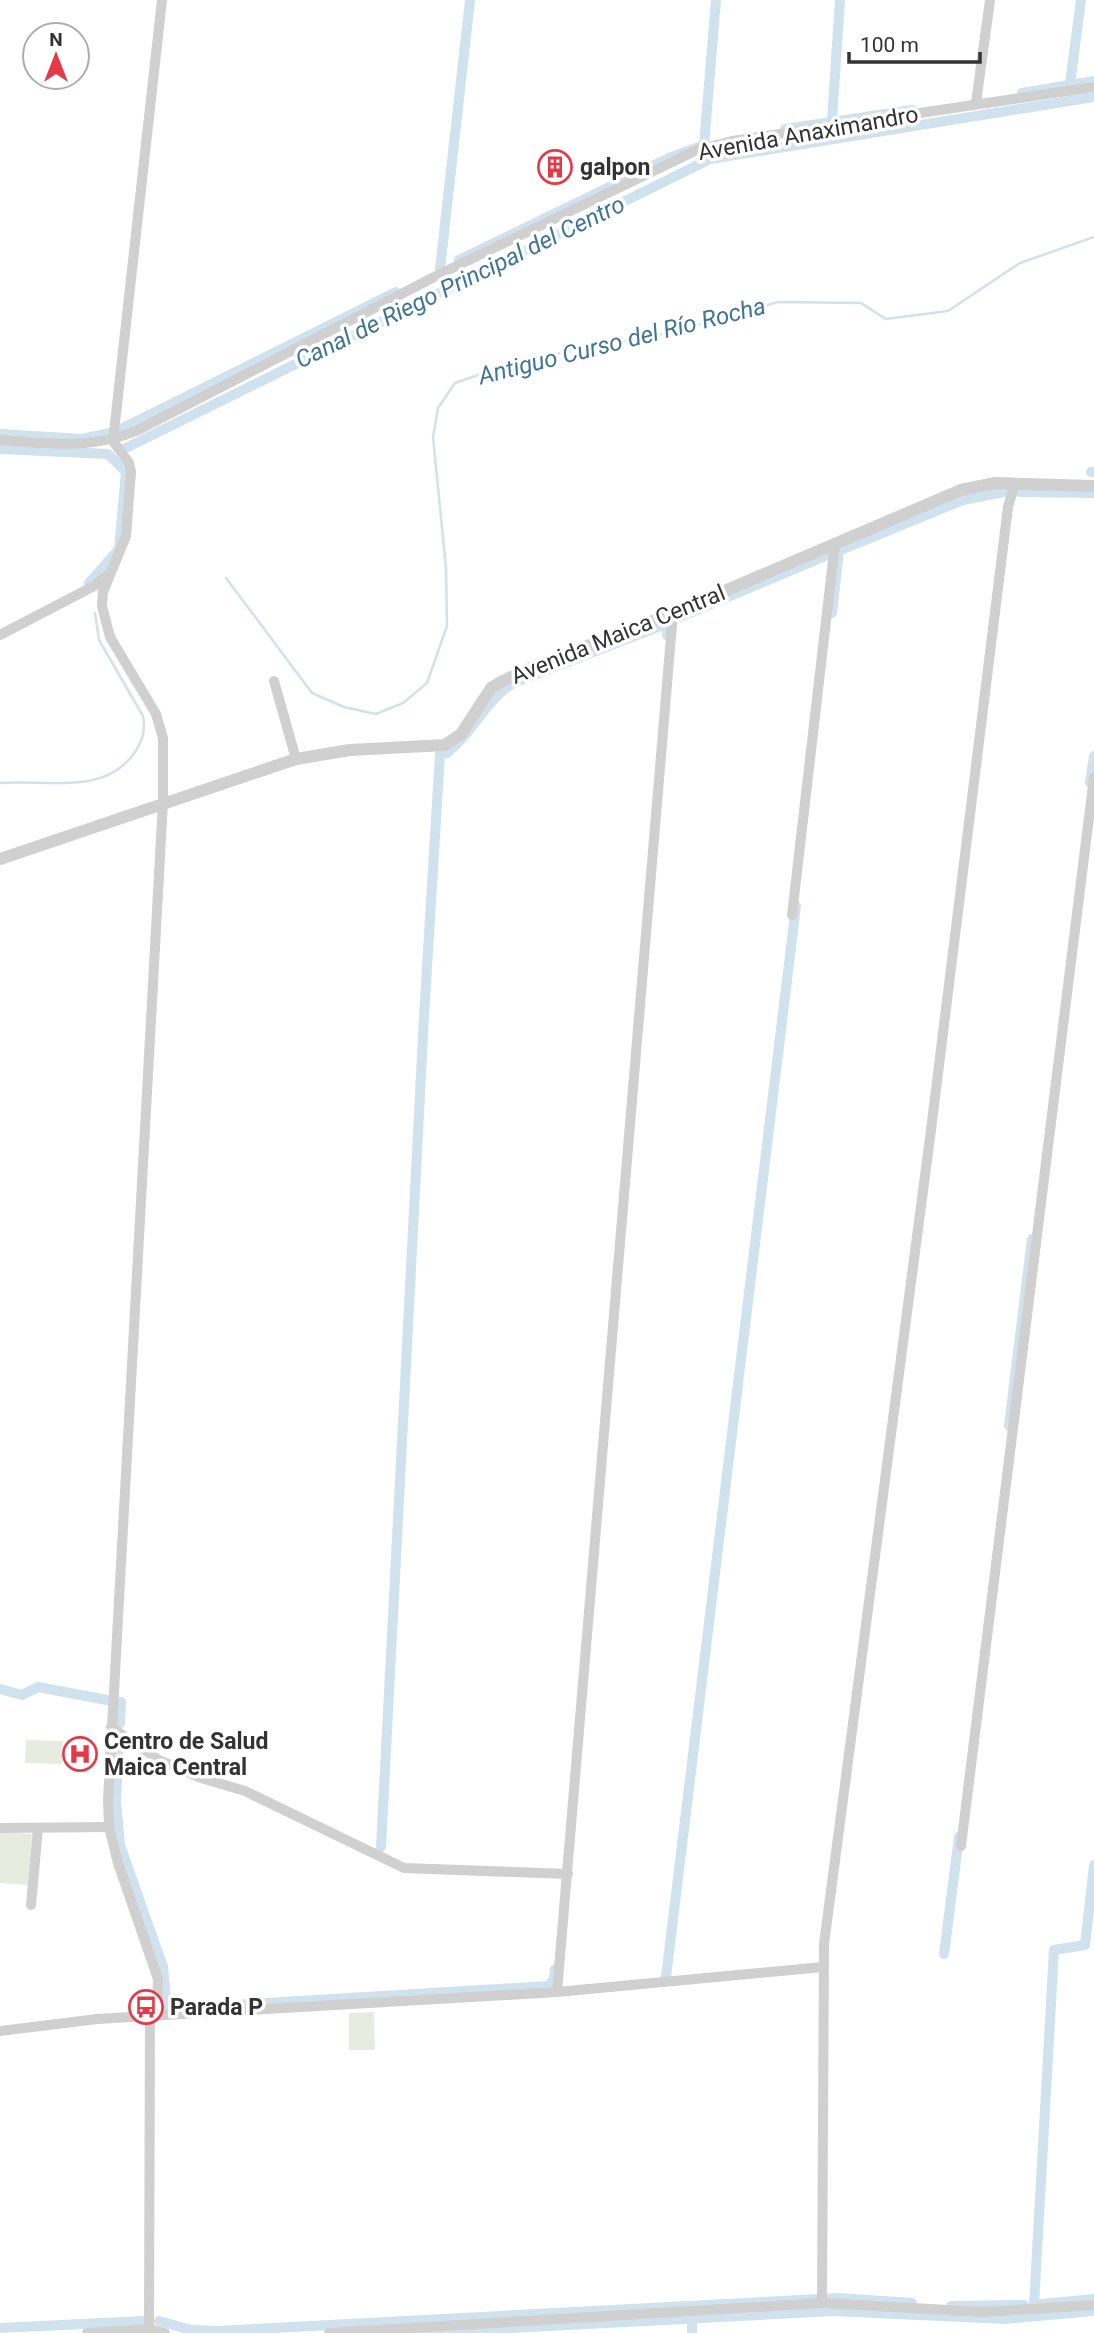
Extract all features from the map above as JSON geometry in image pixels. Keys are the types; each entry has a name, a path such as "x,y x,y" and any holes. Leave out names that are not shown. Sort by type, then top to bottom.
{"street":[{"path":"149,2329 153,2015 158,1979 118,1863 109,1828 111,1727 163,802 163,738 156,714 121,657 105,620 103,592 126,536 131,472 129,463 113,441 162,0"},
{"path":"975,103 990,0"},
{"name":"Avenida Anaximandro","path":"0,440 70,445 113,441 440,274 697,150 732,141 1094,87"},
{"path":"822,2303 823,1967 853,1708 931,1130 1008,507 1014,483"},
{"name":"Avenida Maica Central","path":"0,859 296,759 351,750 445,745 461,734 491,688 501,682 532,667 673,613 961,490 1014,483 1094,486"},
{"path":"792,915 835,542"},
{"path":"0,635 94,586 112,571"},
{"path":"557,1992 673,613"},
{"path":"274,681 296,759"},
{"path":"961,1846 1094,777"},
{"path":"111,1727 159,1760 201,1778 245,1791 404,1868 568,1874"},
{"path":"0,1828 109,1828"},
{"path":"31,1905 38,1828"},
{"path":"0,2031 153,2015 557,1992 823,1967"},
{"path":"329,2333 822,2303 983,2312 1094,2305"},
{"path":"88,2333 149,2329 165,2333"}],"shaded area":[{"path":"26,1740 63,1741 62,1764 25,1763"},
{"path":"0,1832 32,1834 28,1885 0,1883"},
{"path":"374,2012 375,2050 349,2050 349,2013"}],"waterway":[{"path":"440,269 470,0"},
{"path":"459,260 669,158 704,145 716,0"},
{"path":"832,120 840,0"},
{"path":"1070,84 1081,0"},
{"path":"1022,93 1094,81"},
{"name":"Canal de Riego Principal del Centro","path":"126,448 710,159 1094,97"},
{"path":"785,129 912,110"},
{"name":"Antiguo Curso del Río Rocha","path":"226,578 312,693 344,707 376,714 403,703 427,683 447,626 446,568 433,437 438,408 455,383 519,361 673,332 778,302 861,303 886,319 948,311 1020,263 1094,237"},
{"path":"123,428 396,292"},
{"path":"0,434 82,439 110,433"},
{"path":"0,449 108,454 126,472 119,549 89,583"},
{"path":"838,551 963,500 1004,492"},
{"path":"1020,492 1094,493"},
{"path":"832,613 839,551"},
{"path":"680,617 828,555"},
{"name":"Antiguo Curso del Río Rocha","path":"0,783 71,783 104,777 119,768 138,747 143,732 143,716 99,640 95,613"},
{"path":"447,753 465,736 494,699 513,683 668,623 667,635"},
{"path":"381,1847 440,754"},
{"path":"1090,783 1094,756"},
{"path":"666,1977 796,906"},
{"path":"1009,1426 1032,1239"},
{"path":"0,1689 22,1695 38,1687 107,1700"},
{"path":"120,1723 121,1702"},
{"path":"119,1739 116,1801 120,1845 163,1967 167,2009 549,1986 554,1979 555,1969"},
{"path":"944,1954 959,1837"},
{"path":"1034,2305 1054,1950 1085,1945 1094,1865"},
{"path":"159,2321 191,2330 218,2331 839,2298 912,2303"},
{"path":"1042,2304 1094,2299"},
{"path":"951,2306 1024,2305"},
{"path":"416,2333 833,2311 1005,2319 1094,2311"},
{"path":"692,2318 692,2333"},
{"path":"0,2328 144,2321"}],"place":[{"name":"galpon","path":"555,167"},
{"name":"Centro de Salud Maica Central","path":"80,1754"},
{"name":"Parada P","path":"146,2007"}]}
